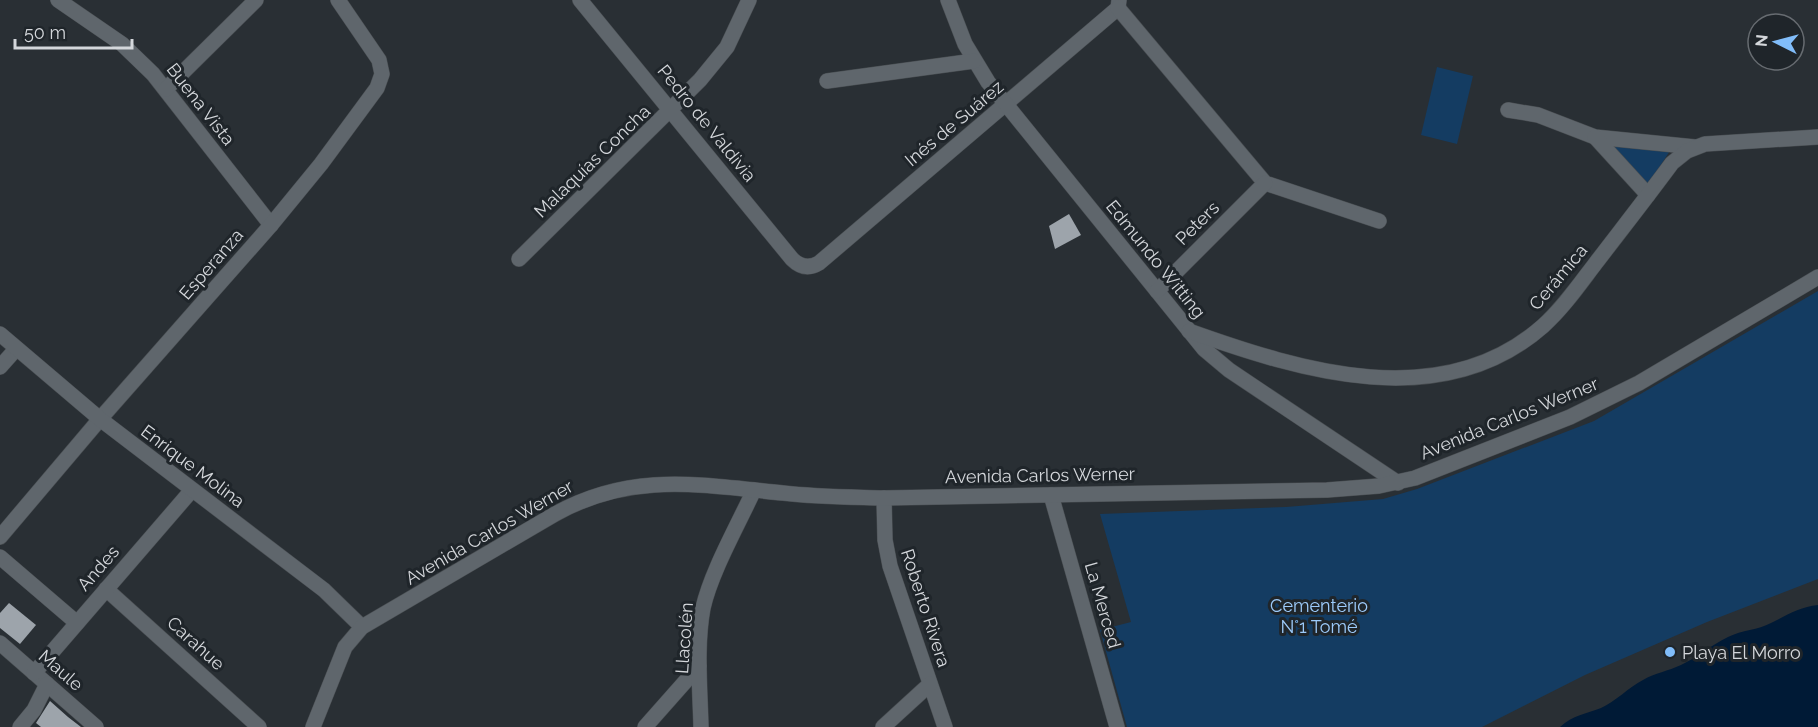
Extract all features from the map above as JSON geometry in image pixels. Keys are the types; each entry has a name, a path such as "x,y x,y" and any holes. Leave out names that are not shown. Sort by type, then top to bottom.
{"street":[{"name":"Buena Vista","path":"58,0 122,44 166,89 271,225"},
{"path":"166,89 256,0"},
{"name":"Esperanza","path":"0,537 100,419 271,225 368,102 381,81 379,60 338,0"},
{"name":"Pedro de Valdivia","path":"580,0 792,259 805,267"},
{"name":"Malaquías Concha","path":"519,259 672,110 717,61 735,32 749,0"},
{"name":"Edmundo Witting","path":"948,0 957,27 974,61 1006,104 1204,349 1220,364 1398,483"},
{"path":"1119,4 1265,183 1379,221"},
{"name":"Inés de Suárez","path":"805,267 819,263 1006,104 1119,4"},
{"path":"826,81 974,61"},
{"path":"1508,110 1538,115 1595,137 1696,147"},
{"path":"1595,137 1647,195"},
{"name":"Cerámica","path":"1189,331 1279,360 1353,376 1415,377 1467,368 1513,347 1550,319 1679,156 1696,147 1714,143 1818,137"},
{"name":"Peters","path":"1157,291 1265,183"},
{"name":"Avenida Carlos Werner","path":"313,727 345,647 362,627 555,514 592,496 625,488 662,484 818,496 884,498 1327,490 1360,489 1398,483 1453,464 1593,407 1639,383 1818,277"},
{"name":"Enrique Molina","path":"0,334 100,419 319,586 362,627"},
{"path":"0,367 16,349"},
{"name":"Andes","path":"34,673 192,490"},
{"name":"Llacolén","path":"701,727 699,666 701,621 707,595 754,490"},
{"name":"La Merced","path":"1051,495 1118,727"},
{"name":"Roberto Rivera","path":"884,498 885,540 890,566 945,727"},
{"path":"0,557 77,623"},
{"name":"Carahue","path":"106,590 259,727"},
{"name":"Maule","path":"0,643 96,727"},
{"path":"645,727 699,666"},
{"path":"20,727 34,710 47,684"},
{"path":"883,727 930,684"}],"green space":[{"path":"1437,67 1473,76 1457,144 1421,135"},
{"path":"1611,142 1671,149 1647,187 1609,147"},
{"name":"Cementerio N°1 Tomé","path":"1818,291 1818,579 1707,622 1585,675 1482,727 1127,727 1100,630 1131,622 1100,514 1286,507 1383,499 1417,489 1594,421"}],"shaded area":[{"path":"1818,605 1818,727 1560,727 1575,717 1601,708 1632,686 1681,665 1728,637 1766,625 1799,609"}],"building":[{"path":"1069,214 1081,235 1055,249 1049,226"},
{"path":"9,603 36,625 20,644 0,628 0,613"},
{"path":"50,701 81,727 41,727 36,723"}],"place":[{"name":"Playa El Morro","path":"1670,652"}]}
